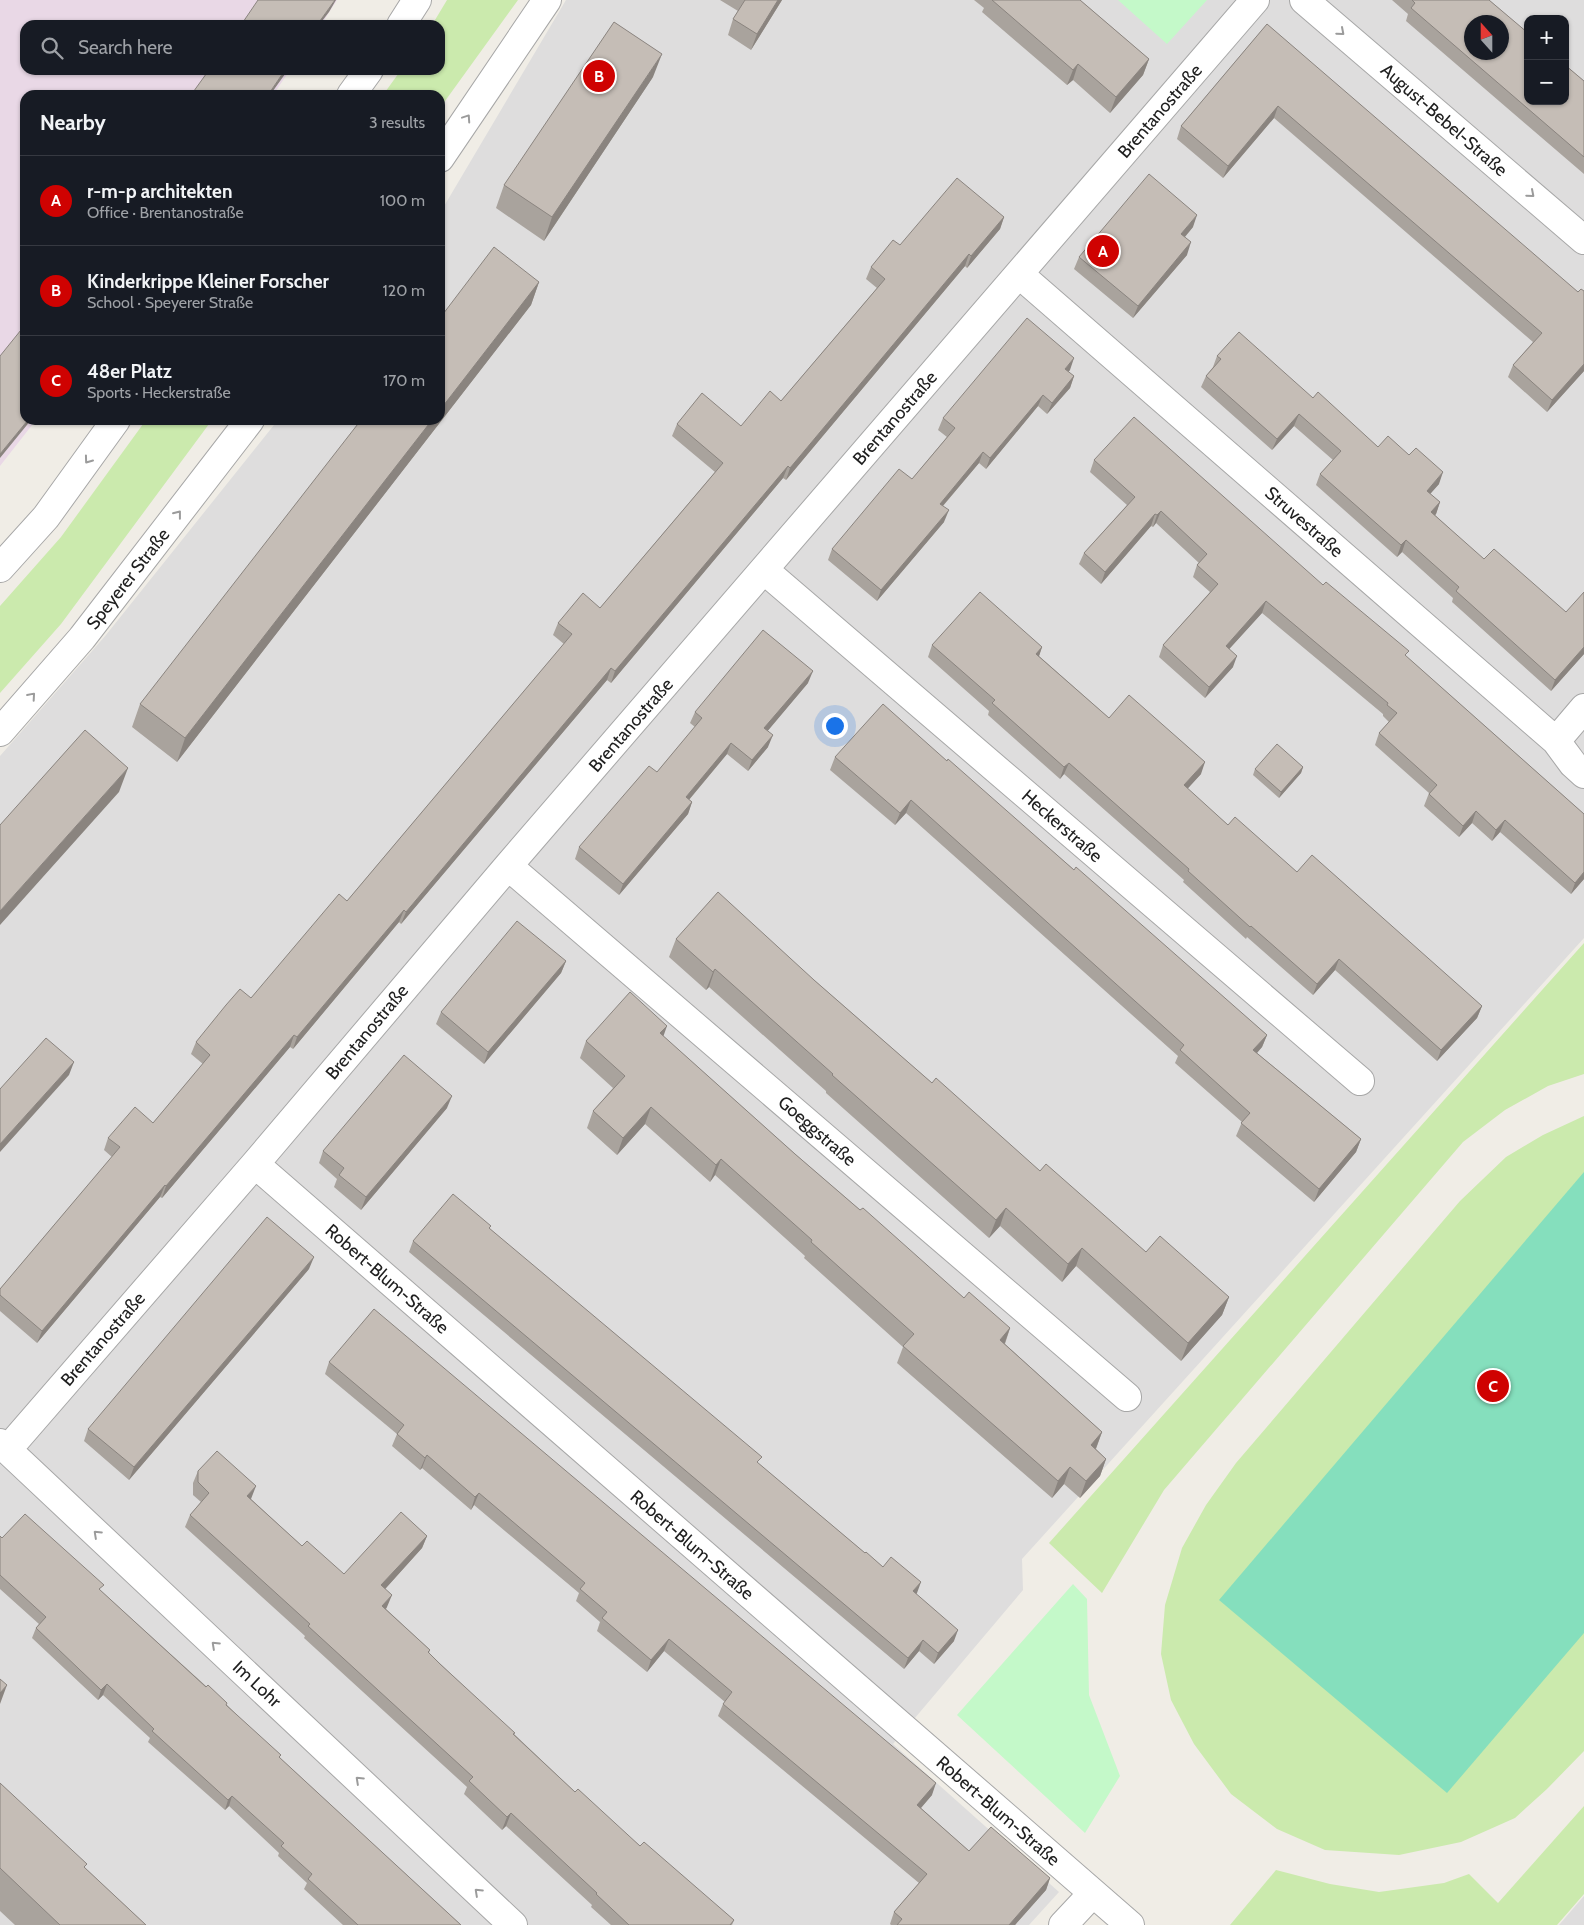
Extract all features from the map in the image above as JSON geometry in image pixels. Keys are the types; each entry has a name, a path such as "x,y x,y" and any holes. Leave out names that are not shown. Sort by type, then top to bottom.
{"street":[{"path":"404,20 417,0"},
{"path":"445,151 546,0"},
{"name":"Brentanostraße","path":"3,1446 255,1164 508,866 1255,0"},
{"name":"August-Bebel-Straße","path":"1304,0 1584,240"},
{"path":"355,90 365,75"},
{"name":"Struvestraße","path":"1019,274 1556,741 1573,764 1584,774"},
{"path":"0,568 46,517 112,425"},
{"name":"Speyerer Straße","path":"0,732 82,638 246,425"},
{"name":"Heckerstraße","path":"764,570 1360,1081"},
{"path":"1556,741 1584,708"},
{"name":"Goeggstraße","path":"508,866 1127,1397"},
{"name":"Robert-Blum-Straße","path":"255,1164 1130,1925"},
{"name":"Im Lohr","path":"3,1446 514,1925"},
{"path":"1063,1925 1093,1893"}],"shaded area":[{"path":"0,0 337,0 324,20 20,20 20,75 287,75 276,90 20,90 20,425 32,425 0,466"},
{"path":"566,0 1584,0 1584,938 1022,1559 1023,1590 893,1744 1059,1892 1029,1925 0,1925 0,756 106,635 274,425 445,425 445,205"},
{"path":"1584,1896 1584,1925 1559,1925"}],"green space":[{"path":"447,0 518,0 445,101 445,90 387,90 397,75 445,75 445,20 435,20"},
{"path":"1118,0 1207,0 1167,44"},
{"path":"142,425 208,425 61,624 0,693 0,606 61,537"},
{"path":"1584,943 1584,1074 1548,1086 1505,1110 1463,1142 1164,1490 1102,1593 1049,1543"},
{"path":"1584,1116 1584,1751 1515,1818 1461,1842 1399,1855 1325,1850 1277,1829 1231,1794 1194,1744 1171,1700 1161,1654 1165,1605 1182,1548 1206,1505 1236,1463 1460,1201 1506,1157 1543,1135"},
{"path":"1584,1172 1584,1633 1447,1793 1219,1600"},
{"path":"1073,1584 1087,1599 1089,1695 1120,1776 1085,1833 957,1715"},
{"path":"1584,1806 1584,1894 1557,1925 1230,1925 1276,1870 1330,1884 1379,1892 1444,1883 1469,1874 1498,1903"}],"building":[{"path":"258,0 335,0 321,20 244,20"},
{"path":"745,0 778,0 757,34 733,19"},
{"path":"992,0 1080,0 1149,59 1116,97 1078,64 1073,70"},
{"path":"1412,0 1489,0 1507,15 1464,15 1464,54 1411,8 1415,3"},
{"path":"1509,17 1524,30 1524,105 1569,105 1569,68 1584,81 1584,157 1471,60 1509,60"},
{"path":"614,22 662,54 552,217 504,185"},
{"path":"1267,24 1578,292 1581,289 1584,291 1584,364 1552,400 1513,365 1542,333 1278,106 1228,166 1181,126"},
{"path":"205,75 282,75 271,90 195,90"},
{"path":"1149,174 1197,215 1181,234 1191,242 1138,306 1079,257"},
{"path":"957,178 1004,217 971,256 969,254 790,468 788,466 615,671 611,668 406,912 404,910 297,1037 294,1035 42,1331 0,1295 0,1289 120,1147 108,1138 135,1107 153,1123 210,1055 196,1042 226,1005 240,989 251,998 339,894 347,901 572,634 558,623 583,593 600,608 723,463 677,424 702,393 741,426 770,391 781,401 885,279 871,267 893,240 900,245"},
{"path":"494,247 539,282 445,404 445,311"},
{"path":"1027,318 1074,358 1065,369 1074,376 1052,403 1043,395 990,458 983,452 940,504 949,510 881,590 832,549 899,469 912,479 955,428 943,418"},
{"path":"20,331 20,425 24,425 0,454 0,356"},
{"path":"1239,332 1313,398 1318,392 1378,447 1388,436 1409,455 1416,448 1443,472 1427,491 1440,502 1431,512 1484,559 1494,549 1566,612 1584,592 1584,647 1555,680 1456,591 1459,587 1406,540 1401,545 1320,474 1341,451 1299,414 1277,439 1206,376 1221,359 1217,356"},
{"path":"1134,417 1323,585 1326,582 1409,651 1405,655 1584,814 1584,872 1575,883 1505,820 1496,830 1476,811 1463,826 1429,794 1437,785 1379,733 1397,713 1387,705 1388,703 1266,601 1226,646 1237,656 1209,687 1163,645 1218,584 1197,565 1207,554 1161,511 1157,515 1155,514 1105,572 1084,553 1135,497 1094,460"},
{"path":"357,425 428,425 185,738 140,704"},
{"path":"980,592 1042,647 1036,654 1109,718 1129,695 1205,762 1184,785 1228,825 1235,817 1297,872 1312,855 1482,1006 1441,1050 1339,959 1317,984 1250,927 1188,871 1189,869 1069,763 1064,767 992,703 995,700 932,645"},
{"path":"763,630 813,671 764,728 773,735 752,760 731,743 686,797 692,802 623,884 579,847 649,766 657,772 702,718 695,712"},
{"path":"883,704 1074,870 1076,867 1267,1035 1253,1050 1361,1139 1319,1189 1241,1123 1250,1113 1180,1050 1184,1045 911,800 900,813 835,757"},
{"path":"85,730 128,768 0,911 0,825"},
{"path":"1277,744 1303,767 1281,792 1255,769"},
{"path":"718,892 814,980 932,1083 936,1078 1040,1171 1046,1164 1146,1252 1160,1236 1229,1297 1188,1343 1082,1248 1068,1264 1006,1208 996,1220 715,969 713,972 676,939"},
{"path":"517,921 566,961 488,1052 441,1012"},
{"path":"630,992 667,1026 660,1033 795,1154 860,1210 863,1208 964,1298 969,1292 1010,1328 1000,1340 1102,1432 1091,1445 1106,1459 1086,1481 1070,1467 1058,1481 903,1346 914,1334 721,1159 716,1165 651,1107 623,1138 593,1111 625,1076 586,1041"},
{"path":"46,1038 74,1062 0,1144 0,1089"},
{"path":"404,1055 452,1096 366,1197 339,1175 344,1168 323,1151"},
{"path":"453,1194 491,1226 489,1228 762,1457 757,1462 865,1553 883,1567 891,1557 921,1582 913,1591 958,1630 938,1653 923,1640 908,1658 413,1241"},
{"path":"267,1217 314,1257 134,1467 88,1429"},
{"path":"374,1309 936,1783 917,1805 969,1851 991,1827 1050,1878 1009,1925 897,1925 902,1919 894,1912 927,1874 723,1704 732,1692 669,1639 651,1660 602,1618 607,1612 580,1589 585,1583 479,1493 475,1497 427,1455 425,1458 397,1434 404,1425 329,1362"},
{"path":"217,1451 256,1486 247,1496 302,1546 307,1541 344,1574 401,1512 427,1536 381,1585 392,1595 382,1606 430,1650 428,1652 440,1664 515,1733 513,1734 575,1792 578,1789 640,1846 644,1842 734,1920 730,1925 629,1925 511,1813 507,1817 469,1781 473,1777 308,1626 310,1624 190,1515 209,1493 198,1482 198,1471"},
{"path":"25,1514 104,1585 99,1589 206,1687 208,1685 227,1703 226,1705 281,1755 279,1757 461,1925 358,1925 308,1879 312,1874 281,1846 284,1843 232,1796 228,1800 152,1731 154,1729 107,1684 101,1690 36,1628 46,1617 0,1575 0,1536 2,1538"},
{"path":"0,1679 7,1685 0,1693"},
{"path":"0,1783 87,1864 84,1867 146,1925 60,1925 0,1868"}],"place":[{"name":"Kinderkrippe Kleiner Forscher","path":"599,76"},
{"name":"r-m-p architekten","path":"1103,251"},
{"name":"48er Platz","path":"1493,1386"}]}
